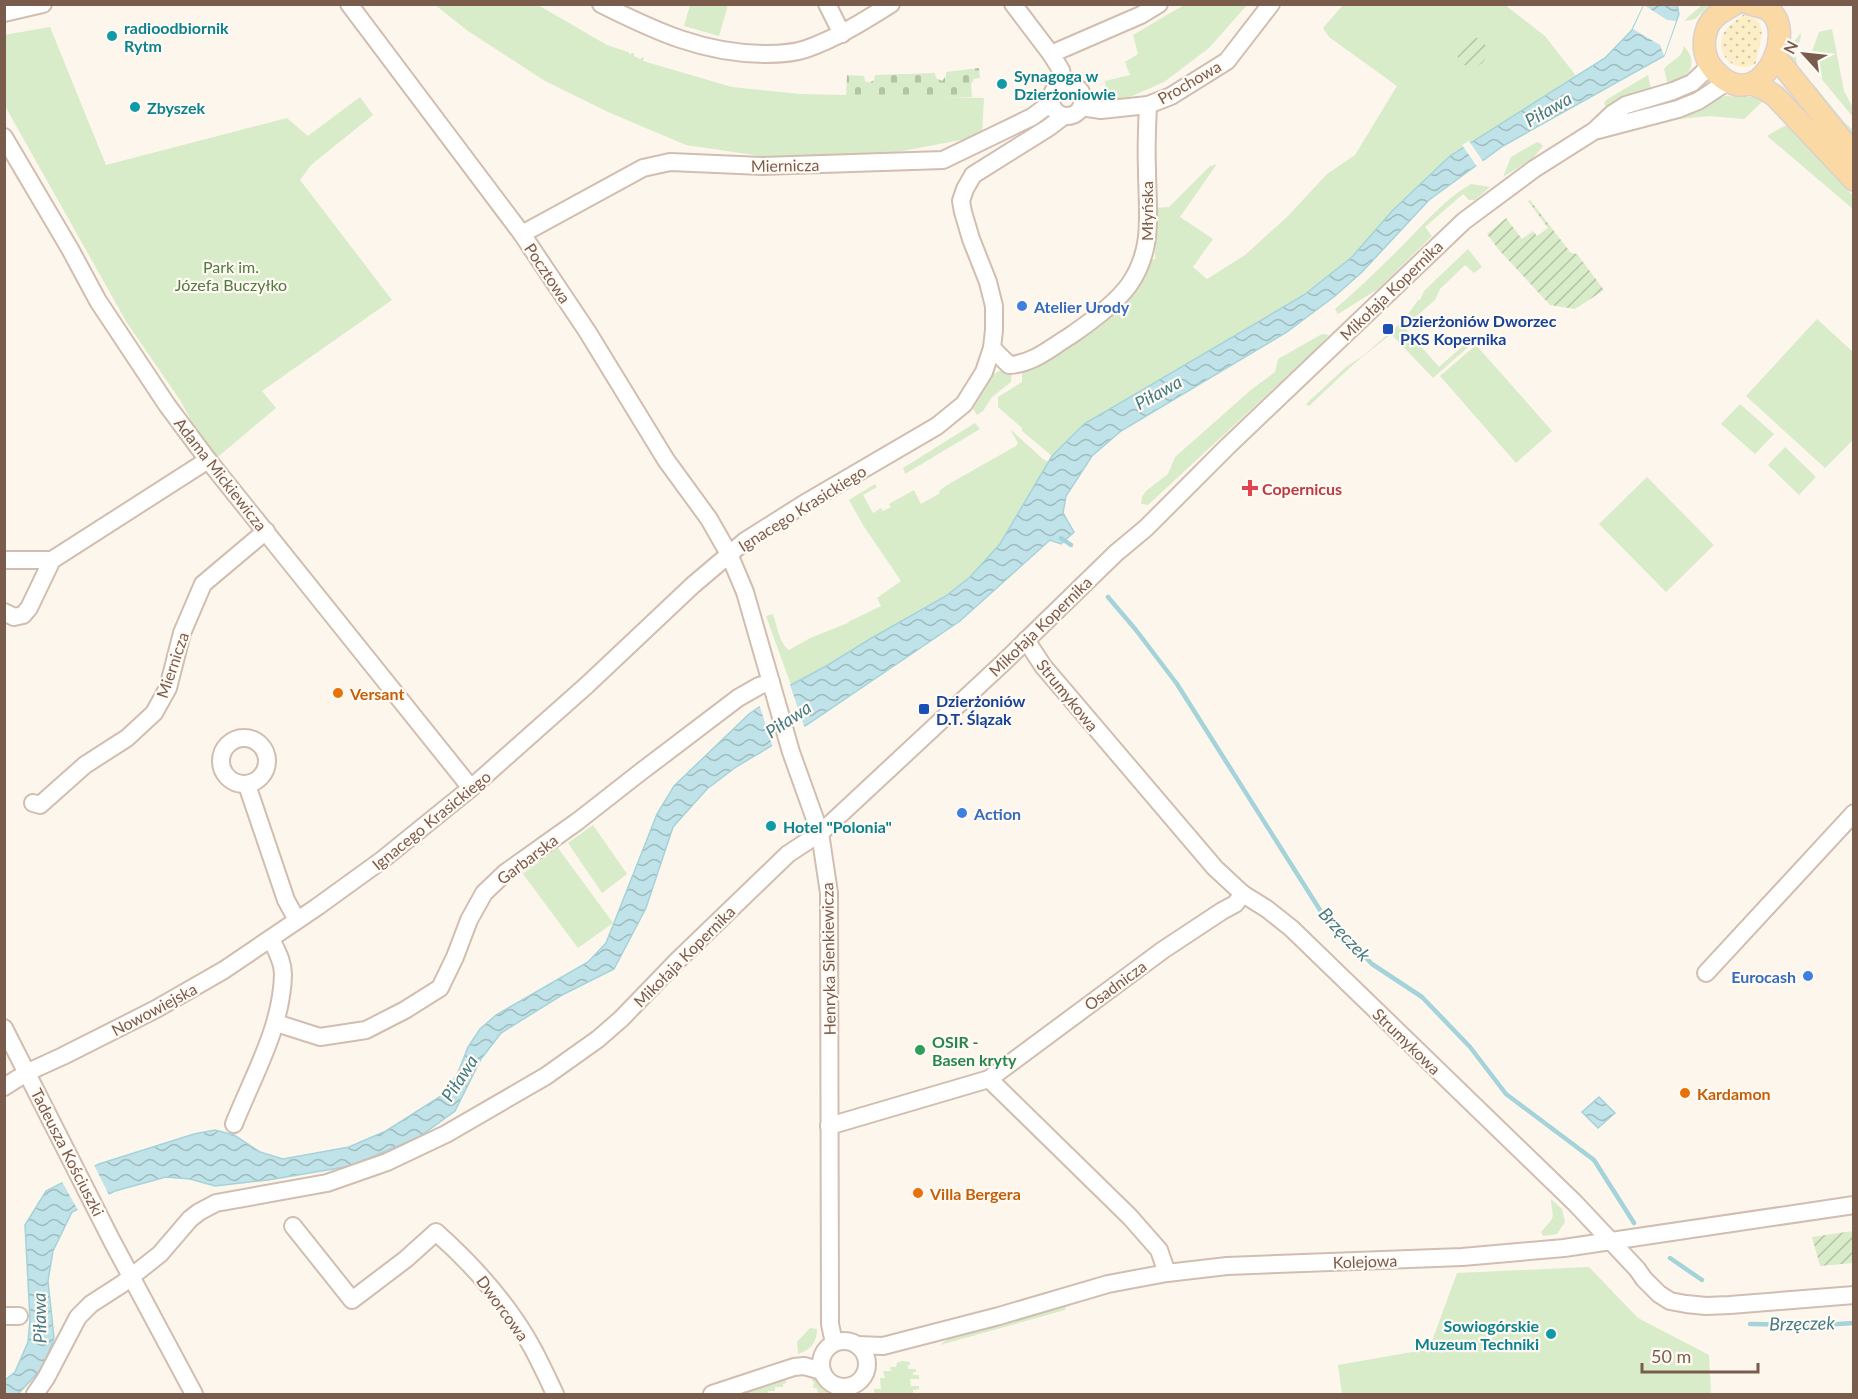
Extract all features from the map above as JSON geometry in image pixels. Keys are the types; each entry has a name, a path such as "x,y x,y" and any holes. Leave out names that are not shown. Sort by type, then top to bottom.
{"main road":[{"path":"1750,4 1770,8 1776,19 1779,35 1775,56 1766,74 1752,84"},
{"path":"1729,6 1713,18 1707,30 1705,52 1710,66 1727,82 1741,85 1752,84 1764,88 1775,96 1854,180"},
{"path":"1775,56 1854,156"}],"street":[{"path":"9,10 43,4"},
{"name":"Pocztowa","path":"349,4 522,234 587,331 666,460 709,519 729,554"},
{"path":"601,4 678,40 744,54 777,54 805,49 842,34 891,4"},
{"path":"827,4 842,34"},
{"path":"1013,4 1051,54 1061,70 1064,84"},
{"path":"1051,54 1141,15 1159,4"},
{"name":"Prochowa","path":"1081,107 1101,110 1148,105 1176,93 1227,61 1271,4"},
{"name":"Mikołaja Kopernika","path":"35,1395 78,1317 91,1304 160,1254 190,1219 216,1203 327,1183 387,1162 446,1134 546,1076 598,1040 788,854 820,832 1116,553 1146,528 1228,446 1464,221 1534,169 1594,131 1612,114 1626,105 1692,83 1710,66"},
{"name":"Mikołaja Kopernika","path":"1594,131 1678,109 1698,101 1727,82"},
{"path":"1064,84 1079,89 1083,99 1076,113 1064,116 1056,112 1051,98 1055,89 1064,84"},
{"name":"Miernicza","path":"522,234 643,168 670,162 762,166 943,160 1032,117 1051,103"},
{"name":"Młyńska","path":"993,348 1009,366 1027,363 1079,329 1128,286 1147,247 1149,228 1148,105"},
{"name":"Ignacego Krasickiego","path":"297,920 382,860 471,788 745,541 802,505 915,440 964,404 984,372 993,348 994,306 988,282 963,212 963,195 973,176 1048,129 1064,116"},
{"name":"Adama Mickiewicza","path":"4,137 98,301 167,405 208,460 471,788"},
{"path":"4,612 14,617 23,615 29,608 52,560 208,460"},
{"name":"Miernicza","path":"33,803 40,805 85,765 127,738 154,713 168,688 182,633 203,584 266,531"},
{"name":"Henryka Sienkiewicza","path":"729,554 745,592 791,752 820,832 829,893 830,1324 834,1343"},
{"path":"4,560 52,560"},
{"name":"Strumykowa","path":"1026,640 1044,666 1215,868 1243,894 1291,928 1575,1203 1652,1288 1670,1301 1706,1306 1854,1295"},
{"name":"Garbarska","path":"276,1023 321,1037 366,1030 405,1010 440,988 469,920 484,893 506,873 578,821 738,698 759,686 772,686"},
{"path":"247,785 286,900 297,920"},
{"path":"1706,973 1854,813"},
{"name":"Osadnicza","path":"829,1126 989,1079 1163,950 1234,904 1243,894"},
{"name":"Nowowiejska","path":"4,1087 28,1072 156,1009 224,970 297,920"},
{"path":"234,1124 276,1023 283,973 280,957 271,939"},
{"name":"Tadeusza Kościuszki","path":"4,1028 194,1395"},
{"path":"989,1079 1130,1217 1159,1250 1167,1273"},
{"name":"Kolejowa","path":"862,1351 1010,1313 1108,1284 1167,1273 1227,1266 1462,1257 1564,1248 1854,1205"},
{"name":"Dworcowa","path":"293,1227 352,1300 406,1259 436,1232 464,1257 498,1297 533,1348 555,1395"},
{"path":"846,1341 862,1351 867,1364 863,1377 840,1390 825,1377 822,1364 824,1352 834,1343 846,1341"},
{"path":"712,1395 776,1372 794,1367 822,1364"}],"green space":[{"path":"435,5 538,5 607,45 631,55 634,53 634,56 640,59 643,57 643,61 732,87 800,94 984,98 982,136 892,153 781,159 686,145 608,112 545,81 468,31"},
{"path":"690,5 728,5 719,36 684,26"},
{"path":"1184,5 1247,5 1209,48 1164,82 1132,96 1107,103 1105,81 1130,75 1125,62 1138,54 1133,35"},
{"path":"1343,5 1505,5 1545,36 1577,77 1450,156 1393,210 1352,257 1304,295 1251,329 1084,424 1052,456 998,407 998,397 1022,382 1022,369 1107,312 1148,260 1155,259 1156,217 1151,212 1152,208 1169,207 1210,166 1217,164 1180,217 1213,239 1193,267 1207,279 1245,255 1288,216 1327,174 1355,155 1397,86 1329,37 1323,28"},
{"path":"1702,5 1710,5 1695,19 1685,21 1687,18"},
{"name":"Park im. Józefa Buczyłko","path":"50,27 106,165 287,118 308,136 360,97 373,115 311,165 300,180 392,300 262,391 276,408 213,461 180,400 127,323 5,106 4,35"},
{"path":"1832,29 1844,91 1853,108 1853,117 1810,65 1810,57 1819,32"},
{"path":"1801,33 1796,55 1796,71 1791,51"},
{"path":"1472,37 1478,38 1486,46 1486,58 1478,66 1472,67 1466,66 1458,58 1457,52 1458,46 1466,38"},
{"path":"1684,46 1691,59 1690,70 1682,78 1668,85 1664,69 1678,57"},
{"path":"979,68 980,78 974,79 971,84 972,97 846,98 847,75 864,76 865,81 869,83 874,80 875,75 935,73 936,78 942,81 946,72"},
{"path":"1648,75 1651,90 1606,106 1604,104 1606,100"},
{"path":"1809,83 1814,85 1853,130 1853,134 1849,134"},
{"path":"1725,96 1753,97 1763,101 1744,119 1709,116 1679,119 1678,117 1698,111"},
{"path":"1789,125 1853,196 1853,209 1767,136"},
{"path":"1537,142 1543,146 1533,158 1503,177 1511,157"},
{"path":"1471,184 1490,187 1475,200 1469,200 1463,194 1425,227 1432,236 1378,289 1338,314 1335,309 1454,195"},
{"path":"1530,200 1571,253 1577,254 1604,290 1575,309 1550,305 1487,234 1506,218 1522,239 1533,231 1537,236 1548,228 1528,201"},
{"path":"1468,249 1482,267 1474,273 1465,265 1440,289 1435,300 1404,327 1439,367 1472,338 1475,341 1433,378 1391,334 1356,362 1309,406 1306,404 1346,367 1364,355 1404,320 1420,300 1424,291"},
{"path":"1817,319 1853,352 1853,440 1825,468 1746,396"},
{"path":"1322,334 1329,335 1148,505 1141,504 1146,491 1168,474 1175,457 1252,389 1275,372 1278,359"},
{"path":"1476,345 1552,431 1516,463 1440,376"},
{"path":"999,371 1012,371 1011,382 992,397 983,411 977,415 973,409 994,374"},
{"path":"1740,404 1774,434 1755,454 1721,424"},
{"path":"975,423 980,429 905,474 903,468"},
{"path":"1010,429 1049,462 1000,544 970,577 946,596 791,685 766,616 773,614 781,638 789,650 881,606 877,598 901,581 849,500 875,484 877,487 863,495 873,513 881,508 883,511 891,507 889,504 914,490 921,504 940,493 939,491 947,485 1016,446 1018,443"},
{"path":"1785,447 1816,477 1799,495 1768,465"},
{"path":"1647,477 1714,545 1666,592 1599,524"},
{"path":"593,825 627,874 602,893 568,843"},
{"path":"558,848 613,923 578,948 523,874"},
{"path":"1551,1199 1562,1209 1565,1222 1557,1234 1543,1236 1541,1232 1553,1216"},
{"path":"1853,1231 1853,1263 1820,1266 1812,1237"},
{"name":"Sowiogórskie Muzeum Techniki","path":"1589,1267 1638,1318 1709,1355 1711,1394 1342,1394 1338,1365 1429,1349 1457,1273"},
{"path":"1066,1306 1065,1310 940,1345 949,1338"},
{"path":"810,1328 817,1329 816,1338 810,1348 798,1354 797,1342"},
{"path":"910,1362 908,1369 916,1369 913,1375 919,1375 919,1379 910,1379 911,1386 919,1386 919,1389 913,1390 913,1394 871,1394 874,1393 874,1389 881,1389 880,1378 885,1378 883,1371 891,1371 890,1367 896,1367 897,1363"},
{"path":"785,1377 786,1383 783,1387 775,1387 775,1391 768,1391 768,1394 733,1394"},
{"path":"812,1377 827,1389 827,1394 818,1394 817,1388 813,1388"}],"sand":[{"path":"1744,14 1753,17 1758,22 1762,34 1756,63 1742,67 1735,65 1724,56 1721,42 1727,28"}],"water":[{"name":"Piława","path":"1644,5 1677,5 1679,14 1664,56 1503,146 1429,200 1362,272 1335,296 1287,332 1121,431 1092,456 1066,496 1063,513 1074,532 1061,544 1050,540 960,621 808,724 736,767 707,789 673,827 646,908 614,969 562,995 501,1033 481,1059 455,1111 419,1137 351,1166 215,1186 190,1179 166,1177 115,1191 72,1212 53,1251 48,1281 54,1338 43,1367 18,1394 5,1394 5,1380 15,1372 28,1342 30,1319 25,1225 46,1191 99,1164 194,1134 215,1130 234,1135 260,1152 283,1159 349,1147 386,1131 441,1096 457,1075 468,1047 480,1029 496,1015 588,962 606,943 657,814 674,786 749,714 791,685 946,596 970,577 1000,544 1052,456 1084,424 1304,295 1352,257 1393,210 1450,156 1605,58 1632,30"},
{"path":"1599,1097 1615,1113 1598,1128 1582,1112"}],"pier":[{"path":"1644,5 1667,20 1676,21 1664,56 1660,45 1633,29"},
{"path":"1469,141 1484,163 1478,168 1462,145"},
{"path":"789,682 805,729 773,748 759,704"},
{"path":"93,1163 110,1197 79,1212 61,1180"}],"waterway":[{"name":"Brzęczek","path":"1061,538 1071,545"},
{"name":"Brzęczek","path":"1108,597 1177,684 1320,910 1372,964 1422,997 1470,1047 1506,1094 1594,1160 1634,1223"},
{"name":"Brzęczek","path":"1670,1258 1702,1280"},
{"name":"Brzęczek","path":"1750,1324 1854,1323"}],"place":[{"name":"radioodbiornik Rytm","path":"112,36"},
{"name":"Synagoga w Dzierżoniowie","path":"1002,84"},
{"name":"Zbyszek","path":"135,107"},
{"name":"Atelier Urody","path":"1022,306"},
{"name":"Dzierżoniów Dworzec PKS Kopernika","path":"1388,329"},
{"name":"Copernicus","path":"1250,488"},
{"name":"Versant","path":"338,693"},
{"name":"Dzierżoniów D.T. Ślązak","path":"924,709"},
{"name":"Action","path":"962,813"},
{"name":"Hotel \"Polonia\"","path":"771,826"},
{"name":"Eurocash","path":"1808,976"},
{"name":"OSIR - Basen kryty","path":"920,1050"},
{"name":"Kardamon","path":"1685,1093"},
{"name":"Villa Bergera","path":"918,1193"},
{"name":"Sowiogórskie Muzeum Techniki","path":"1551,1334"}]}
